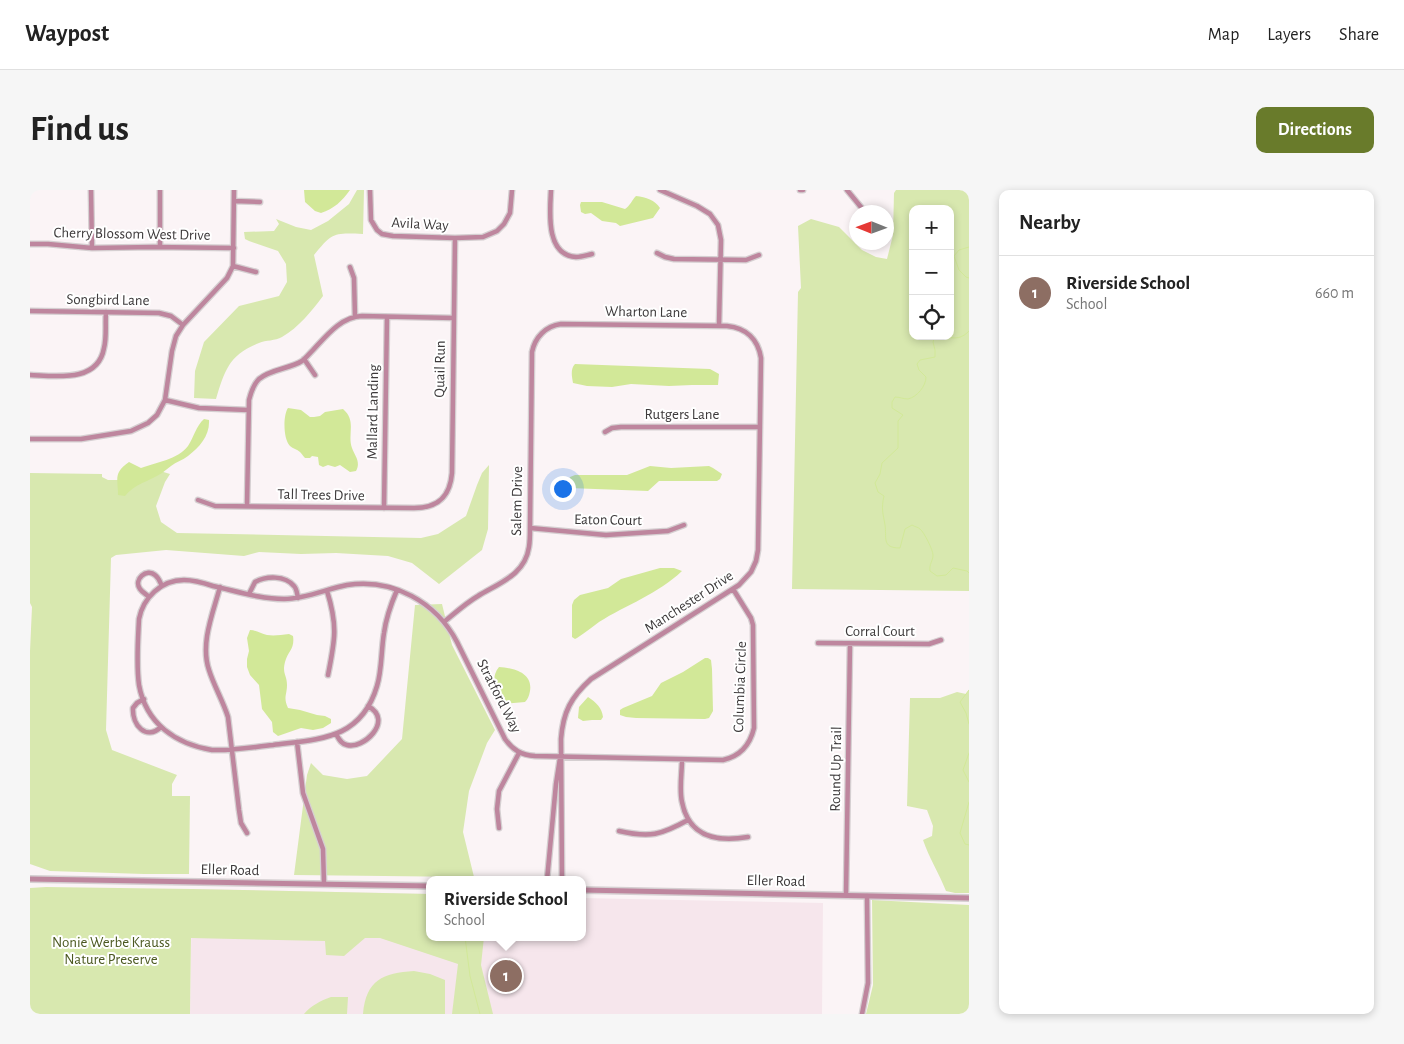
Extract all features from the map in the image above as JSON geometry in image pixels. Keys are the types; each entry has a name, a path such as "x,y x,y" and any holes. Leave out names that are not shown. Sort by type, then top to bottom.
{"street":[{"path":"91,190 92,248"},
{"path":"160,190 160,247"},
{"path":"30,439 86,439 131,431 142,427 158,414 165,400 176,336 183,325 227,278 233,266 234,190"},
{"name":"Avila Way","path":"370,190 371,220 374,227 382,234 455,238 483,237 494,234 503,227 510,213 512,190"},
{"path":"550,190 552,234 556,244 564,252 577,257 592,254"},
{"path":"660,190 697,206 710,214 718,225 720,232 719,326"},
{"path":"848,190 860,205"},
{"path":"234,201 260,202"},
{"name":"Quail Run","path":"442,498 449,488 452,473 455,238"},
{"name":"Cherry Blossom West Drive","path":"30,244 92,248 234,248"},
{"path":"657,253 670,258 720,260 746,260 759,255"},
{"path":"233,266 256,272"},
{"path":"350,267 354,278 355,316"},
{"name":"Songbird Lane","path":"30,311 159,313 170,316 183,325"},
{"path":"30,375 75,376 95,365 104,350 106,312"},
{"path":"247,506 248,410 250,393 260,378 304,360 337,326 346,319 355,316 454,318"},
{"name":"Mallard Landing","path":"384,508 387,317"},
{"name":"Wharton Lane","path":"536,340 547,328 561,324 732,326 743,330 755,341"},
{"name":"Salem Drive","path":"444,622 469,602 512,577 527,556 530,528 531,360 536,340"},
{"name":"Manchester Drive","path":"547,876 560,757 561,730 570,704 582,687 591,679 733,589 751,572 756,561 758,550 761,358 755,341"},
{"path":"304,360 315,375"},
{"path":"165,400 199,408 248,410"},
{"name":"Rutgers Lane","path":"605,432 622,426 760,427"},
{"name":"Tall Trees Drive","path":"198,500 215,506 422,508 436,504 442,498"},
{"name":"Eaton Court","path":"530,528 606,535 668,531 684,525"},
{"path":"149,597 140,590 138,585 138,580 146,573 153,574 158,578 162,586 149,597 140,614 138,678 144,699 151,713 162,727 178,740 198,748 212,750 317,739 336,734 357,720 368,706 378,684 384,631 397,590"},
{"path":"249,594 255,582 265,578 275,578 293,584 298,598"},
{"name":"Stratford Way","path":"162,586 184,580 270,599 298,598 348,585 362,584 383,586 397,590 426,604 444,622 458,642 505,739 519,752 535,756 708,760"},
{"path":"220,587 208,636 206,654 209,669 228,717 241,823 247,834"},
{"name":"Columbia Circle","path":"708,760 723,760 740,754 752,738 754,728 753,625 751,618 733,589"},
{"path":"326,591 333,613 335,634 328,675"},
{"name":"Corral Court","path":"818,643 929,644 941,640"},
{"name":"Round Up Trail","path":"846,896 850,644"},
{"path":"144,699 132,708 137,725 149,733 157,731 162,727"},
{"path":"336,734 342,743 350,746 359,744 368,738 376,728 379,718 377,712 368,706"},
{"path":"297,742 305,802 323,849 324,884"},
{"path":"499,828 497,809 499,791 519,752"},
{"name":"Manchester Drive","path":"560,757 562,763 562,876"},
{"path":"682,760 682,801 688,820 702,833 711,837 726,840 748,837"},
{"path":"619,831 638,835 657,834 688,820"},
{"name":"Eller Road","path":"30,879 426,886"},
{"name":"Eller Road","path":"586,890 969,898"},
{"path":"862,1014 868,984 867,896"}],"shaded area":[{"path":"304,190 350,190 337,204 321,213 315,211 305,202"},
{"path":"636,196 650,199 658,205 660,208 653,218 620,226 616,223 602,221 591,213 585,214 581,212 581,202 602,202 625,209"},
{"path":"575,364 710,369 719,374 718,385 669,386 631,384 612,387 587,386 573,383 572,371"},
{"path":"288,408 301,410 310,417 343,409 350,418 351,443 358,462 356,471 350,472 340,465 323,467 319,465 318,457 305,458 299,451 290,446 286,438 285,427 285,416"},
{"path":"204,419 209,420 209,425 206,436 200,445 162,473 133,488 125,496 118,495 118,473 124,466 129,462 141,468 178,454 188,446"},
{"path":"650,466 671,468 709,466 722,474 717,481 659,481 648,491 569,488 567,484 570,477 575,475 627,475"},
{"path":"660,568 674,568 682,571 663,586 599,622 577,638 572,637 572,605 574,600 580,595 608,588 621,579"},
{"path":"250,630 267,635 289,634 293,636 292,647 284,666 287,685 285,699 288,708 325,716 331,719 331,723 323,728 313,730 301,728 278,736 273,732 272,722 262,709 259,685 250,675 247,667 249,651 247,638"},
{"path":"705,658 711,660 712,669 713,711 709,718 636,718 620,715 620,710 652,696 661,683"},
{"path":"499,667 516,670 529,680 530,691 525,702 501,704 498,702 494,680"},
{"path":"588,697 600,708 603,717 601,720 583,721 578,718 579,707"},
{"path":"192,889 426,894 426,941 586,941 586,898 823,903 822,1014 190,1014"}],"green space":[{"path":"357,190 364,190 363,234 340,234 330,238 314,255 323,296 294,329 279,338 262,342 249,348 235,358 222,380 216,399 194,398 195,371 204,342 239,306 279,296 287,282 286,264 278,251 245,239 244,232 274,231 279,224 276,219 296,227 311,230 328,221 349,204"},
{"path":"896,190 969,190 969,591 792,589 798,292 801,288 798,226 811,219 839,227 849,237 849,250 862,250 876,257 887,259 889,250 894,250 894,193"},
{"path":"489,465 488,529 482,550 439,584 412,563 388,556 259,552 244,556 166,550 116,555 111,558 106,730 112,750 177,775 172,784 172,796 190,796 189,874 50,871 30,864 30,651 32,607 30,603 30,473 102,474 102,477 108,480 125,480 157,470 170,474 156,506 161,522 177,533 421,538 438,534 466,516 482,473"},
{"path":"442,604 452,645 495,730 487,743 469,791 463,832 474,876 294,875 307,775 311,763 323,775 347,779 367,776 402,739 415,605"},
{"path":"969,690 969,893 955,893 946,891 923,840 932,836 933,826 927,810 907,806 910,698 940,698 957,692 966,694"},
{"name":"Nonie Werbe Krauss Nature Preserve","path":"30,888 426,894 426,941 484,941 481,965 493,1014 452,1014 458,964 380,938 365,938 344,956 326,955 325,941 191,938 190,1014 30,1014"},
{"path":"872,900 969,905 969,1014 866,1014 873,985"},
{"path":"414,971 430,974 445,980 445,1014 363,1014 368,993 378,980 393,974"},
{"path":"331,997 348,997 347,1014 304,1014 316,1004"}],"waterway":[{"path":"969,247 959,250 954,256 959,270 969,278"},
{"path":"954,338 958,338 969,331"},
{"path":"934,340 935,357 920,360 917,364 919,370 926,377 923,387 918,394 911,398 895,397 892,402 892,408 903,415 898,421 898,448 882,463 880,474 875,483 878,492 884,496 883,511 887,544 894,548 900,548 905,529 912,525 922,531 932,549 933,555 930,571 937,576 946,575 953,568 969,573"},
{"path":"969,690 960,702 969,724"},
{"path":"969,753 963,770 969,782"},
{"path":"969,802 960,833 965,844 969,845"},
{"path":"466,941 470,976 480,1014"}],"place":[{"name":"Riverside School","path":"506,976"}]}
